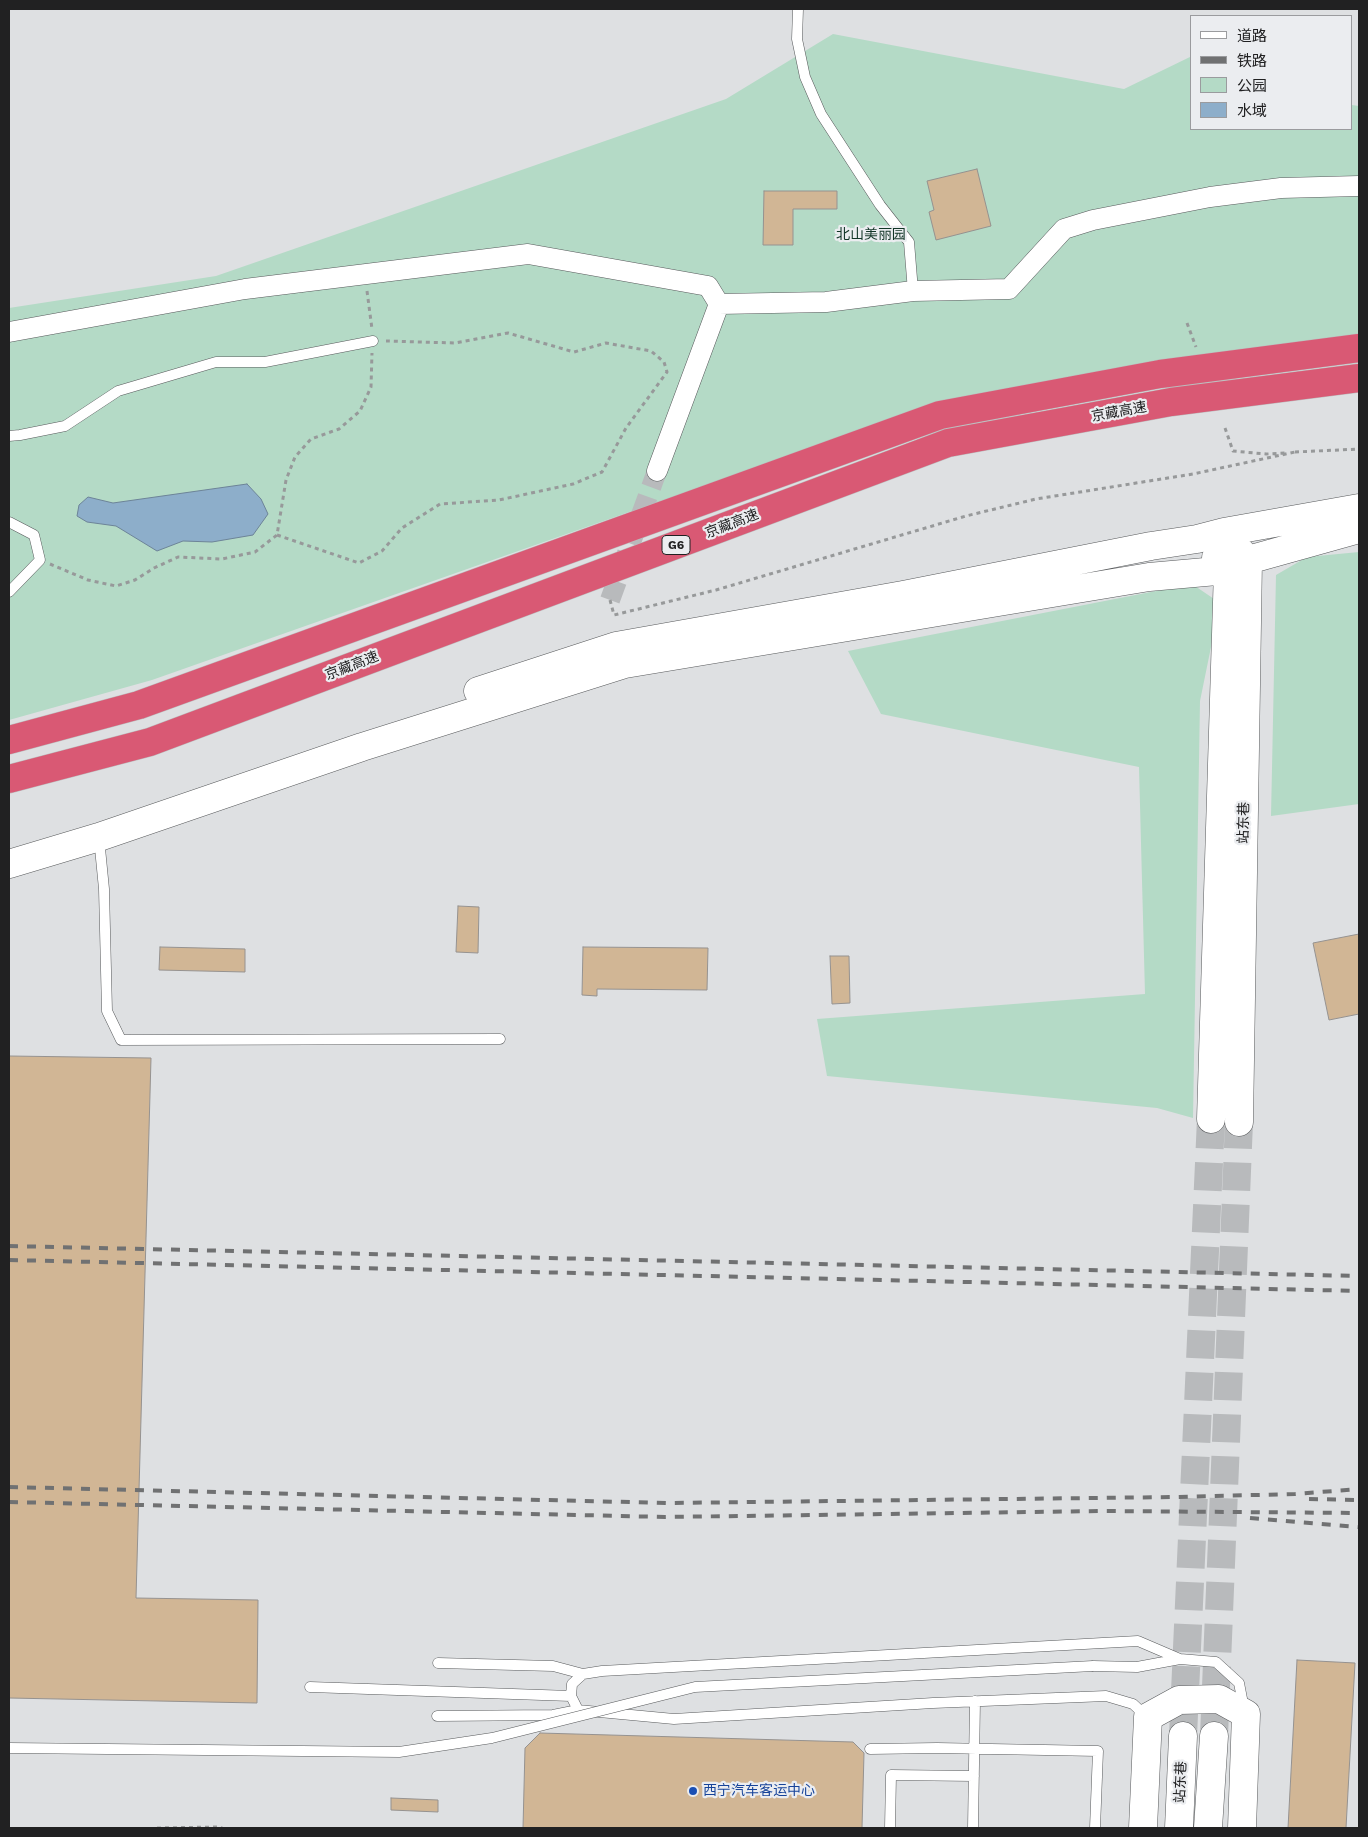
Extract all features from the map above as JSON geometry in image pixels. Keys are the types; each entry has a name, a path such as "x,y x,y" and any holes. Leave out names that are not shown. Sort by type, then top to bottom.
{"highway":[{"name":"G6","path":"9,740 139,705 940,415 1160,374 1359,348"},
{"name":"京藏高速","path":"9,779 150,742 948,443 1172,402 1359,378"}],"main road":[{"path":"9,846 101,819 354,730 616,646 903,595 1150,546 1197,539 1224,532 1359,508"},
{"path":"9,864 99,836 362,747 625,664 1149,577 1238,565 1359,529"},
{"path":"1224,532 1238,565"},
{"path":"1197,539 1238,565"},
{"name":"站东巷","path":"1211,1119 1238,565"},
{"name":"站东巷","path":"1238,565 1239,1122"},
{"path":"1143,1828 1148,1717 1179,1700 1219,1699 1246,1714 1242,1828"},
{"name":"站东巷","path":"1179,1828 1183,1736"},
{"path":"1208,1828 1214,1736"}],"street":[{"path":"719,304 826,302 913,291 1010,289 1064,229 1093,220 1210,198 1281,188 1359,186"},
{"path":"9,332 245,289 528,254 708,286 719,304"},
{"path":"658,471 719,304"}],"lane":[{"path":"798,9 797,39 804,78 821,114 880,205 909,242 913,291"},
{"path":"9,436 65,426 118,390 216,362 265,362 373,341"},
{"path":"9,522 34,535 40,560 9,592"},
{"path":"99,836 104,889 107,1011 121,1040 500,1039"},
{"path":"438,1663 553,1666 583,1674 1138,1641 1180,1659"},
{"path":"9,1748 399,1752 492,1738 695,1687 1093,1666 1137,1667 1180,1659 1216,1662 1239,1683 1246,1714"},
{"path":"578,1710 571,1696 572,1684 583,1674"},
{"path":"310,1687 571,1696"},
{"path":"437,1716 553,1715 578,1710 674,1719 976,1701 1106,1696 1133,1704 1148,1717"},
{"path":"972,1828 976,1701"},
{"path":"870,1749 1098,1751 1095,1828"},
{"path":"890,1828 891,1775 974,1776"}],"path":[{"path":"40,560 88,580 116,586 134,580 178,557 222,559 255,552 276,535 286,480 295,457 311,439 339,429 360,412 371,387 373,341 364,274"},
{"path":"1187,323 1197,349"},
{"path":"276,535 359,563 382,551 402,528 440,504 499,500 573,484 602,472 626,428 667,372 664,362 651,351 606,343 574,352 508,333 455,343 373,341"},
{"path":"1225,428 1233,451 1266,454 1359,448"},
{"path":"610,600 614,615 716,590 966,516 1036,499 1202,473 1296,452"},
{"path":"157,1828 222,1828"}],"green space":[{"name":"北山美丽园","path":"833,34 1124,89 1190,57 1190,130 1353,130 1353,105 1359,106 1359,344 876,431 649,505 152,680 9,720 9,308 216,276 726,99"},
{"path":"1359,552 1359,804 1271,816 1276,575 1307,557"},
{"path":"1192,584 1220,603 1200,701 1193,1118 1157,1108 827,1076 817,1019 1145,994 1139,767 881,714 848,651"}],"water":[{"path":"247,484 261,499 268,514 253,535 212,542 183,541 157,551 116,526 87,522 77,516 79,505 88,497 113,503"}],"building":[{"path":"977,169 991,226 936,240 929,212 934,210 927,181"},
{"path":"764,191 837,191 837,209 793,209 793,245 763,245"},
{"path":"458,906 479,907 478,953 456,952"},
{"path":"1359,934 1359,1014 1329,1020 1313,943"},
{"path":"160,947 245,949 245,972 159,970"},
{"path":"583,947 708,948 707,990 597,989 597,996 582,995"},
{"path":"830,956 849,956 850,1003 832,1004"},
{"path":"9,1056 151,1058 136,1598 258,1600 257,1703 9,1698"},
{"path":"1297,1660 1355,1663 1346,1828 1288,1828"},
{"name":"西宁汽车客运中心","path":"540,1733 853,1742 864,1753 862,1828 523,1828 525,1748"},
{"path":"391,1798 438,1800 438,1812 391,1810"}],"tunnel":[{"path":"610,600 657,471"},
{"path":"1183,1736 1211,1119"},
{"path":"1214,1736 1239,1122"}],"railway":[{"path":"9,1246 1359,1276"},
{"path":"9,1260 1359,1291"},
{"path":"9,1487 668,1503 1176,1497 1295,1494 1359,1489"},
{"path":"1309,1499 1359,1500"},
{"path":"9,1502 665,1517 1105,1511 1359,1513"},
{"path":"1250,1518 1359,1527"}],"place":[{"name":"西宁汽车客运中心","path":"693,1791"}]}
